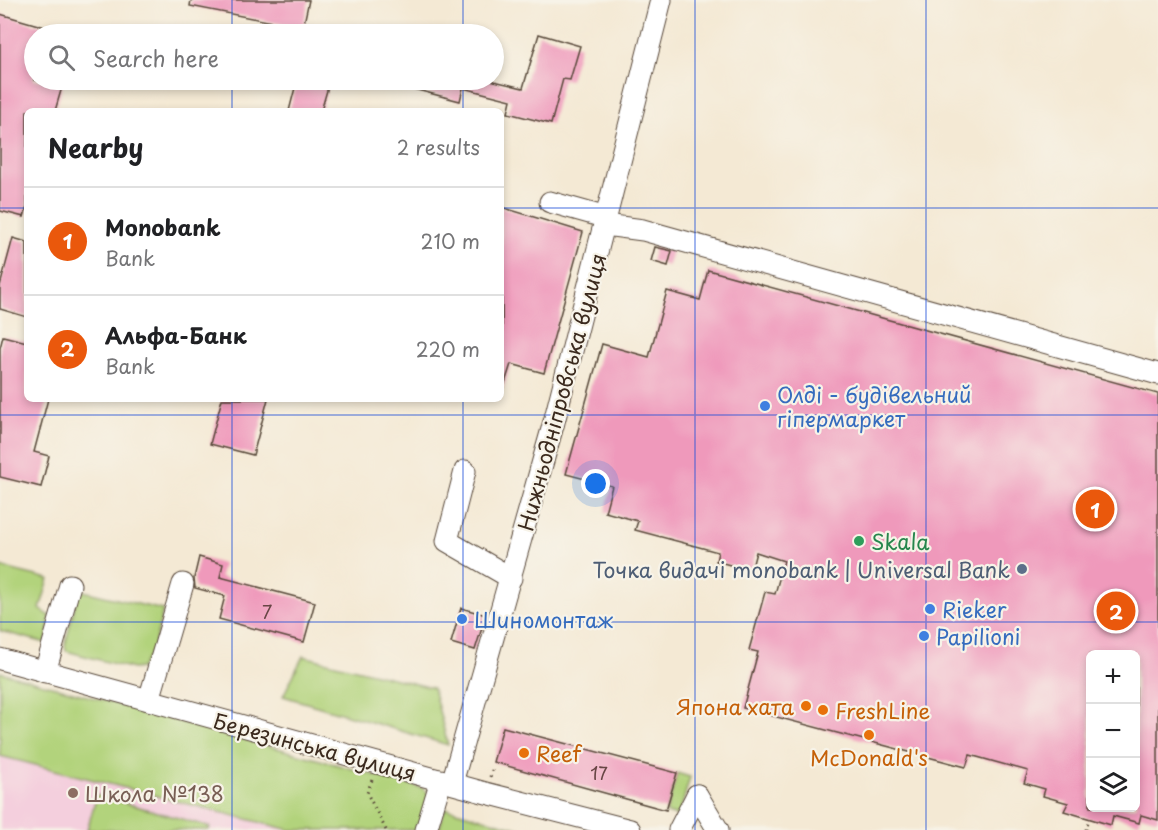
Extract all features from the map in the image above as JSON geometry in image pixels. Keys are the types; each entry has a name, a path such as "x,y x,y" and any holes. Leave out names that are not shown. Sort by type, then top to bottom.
{"street":[{"name":"Нижньодніпровська вулиця","path":"426,830 446,781 511,578 606,222 662,0"},
{"path":"550,202 606,222 643,230 1158,374"},
{"path":"465,471 447,541 511,578"},
{"path":"149,700 183,584"},
{"path":"45,672 70,585"},
{"name":"Березинська вулиця","path":"0,659 377,764 630,830"},
{"path":"679,830 697,795 718,830"}],"path":[{"path":"377,764 367,793 386,830"},
{"path":"1086,830 1089,818"}],"shaded area":[{"name":"Школа №138","path":"0,756 290,830 0,830"}],"green space":[{"path":"0,567 49,579 40,609 50,616 46,643 0,631"},
{"path":"79,590 163,610 153,649 141,668 133,669 66,651 65,645"},
{"path":"303,656 433,688 448,745 283,696"},
{"path":"0,672 422,788 429,794 418,830 290,830 0,756"},
{"path":"677,773 690,777 679,816 666,813"},
{"path":"97,795 210,827 209,830 87,830"},
{"path":"445,808 524,830 439,830"}],"building":[{"path":"191,0 309,0 304,24 282,24 190,6"},
{"path":"0,14 35,24 24,24 24,90 61,90 56,108 24,108 24,217 0,211"},
{"path":"539,34 580,46 570,80 563,79 551,124 508,113 511,100 471,90 504,90 504,83 523,88"},
{"path":"294,90 327,90 322,108 290,108"},
{"path":"417,90 463,90 460,101"},
{"path":"504,208 583,232 544,373 511,364 504,386"},
{"path":"13,238 24,241 24,316 0,309 0,286"},
{"path":"655,247 672,251 668,266 651,261"},
{"path":"708,270 1158,394 1158,820 1141,815 1139,823 1113,816 1111,825 1064,811 1068,803 1043,796 1045,789 1024,783 1028,771 970,755 966,767 743,708 758,652 749,650 765,592 775,594 784,561 756,552 751,571 716,561 718,552 635,530 638,521 605,512 612,486 566,474 602,344 649,357 667,291 700,300"},
{"path":"3,336 24,341 24,402 47,402 34,452 49,456 41,487 0,477 0,348"},
{"path":"221,402 267,402 253,455 210,444"},
{"path":"199,557 223,564 220,577 315,602 304,642 219,619 225,596 195,588 194,578"},
{"path":"461,608 486,615 475,650 451,643"},
{"path":"503,727 677,773 666,810 493,762"}],"place":[{"name":"Олді - будівельний гіпермаркет","path":"765,406"},
{"name":"Monobank","path":"1095,509"},
{"name":"Skala","path":"859,541"},
{"name":"Точка видачі monobank | Universal Bank","path":"1022,569"},
{"name":"Rieker","path":"930,609"},
{"name":"Альфа-Банк","path":"1116,611"},
{"name":"Шиномонтаж","path":"462,619"},
{"name":"Papilioni","path":"924,636"},
{"name":"Япона хата","path":"806,706"},
{"name":"FreshLine","path":"823,710"},
{"name":"McDonald's","path":"869,735"},
{"name":"Reef","path":"524,753"},
{"name":"Школа №138","path":"73,793"}]}
